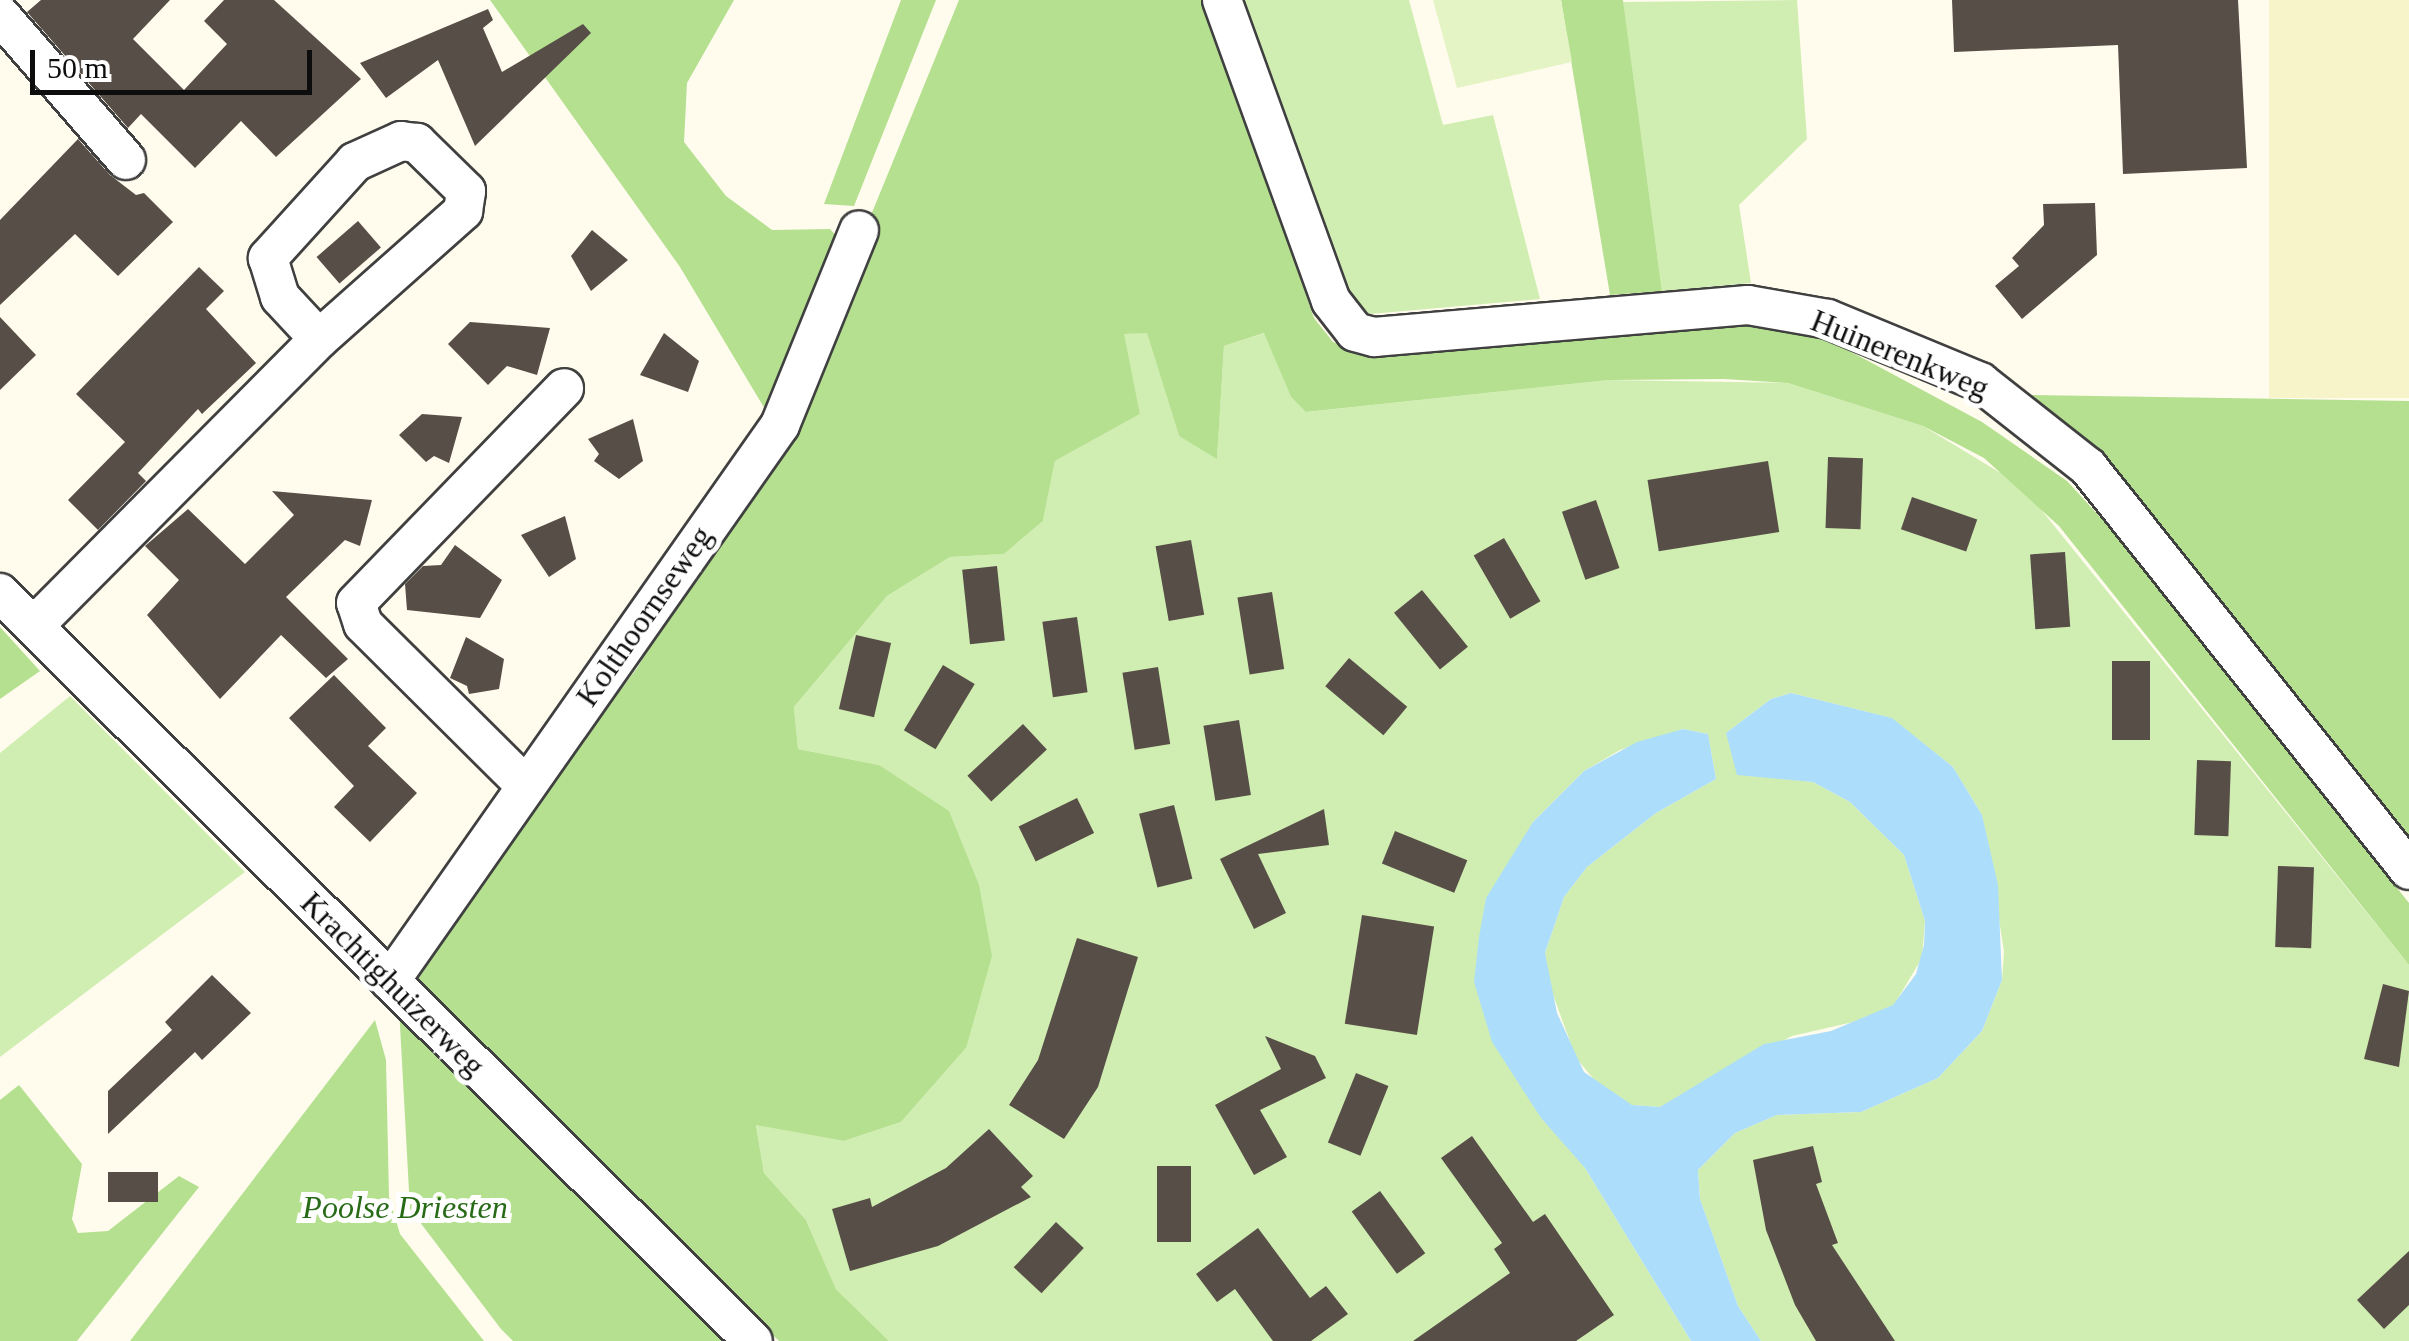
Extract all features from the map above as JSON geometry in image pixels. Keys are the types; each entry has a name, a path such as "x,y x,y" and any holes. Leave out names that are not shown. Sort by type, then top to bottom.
{"street":[{"name":"Huinerenkweg","path":"1222,0 1331,300 1355,332 1374,338 1748,305 1828,318 1980,382 2088,467 2409,870"},
{"path":"0,15 126,160"},
{"path":"34,626 319,340 466,206 466,191 417,143 402,141 355,162 268,258 280,297 319,340"},
{"name":"Kolthoornseweg","path":"390,981 780,425 859,230"},
{"path":"525,785 364,624 356,603 564,388"},
{"name":"Krachtighuizerweg","path":"0,593 754,1341"}],"shaded area":[{"path":"2269,0 2409,0 2409,398 2269,398"}],"green space":[{"path":"490,0 734,0 687,83 684,142 726,196 772,230 830,229 840,240 772,421 680,267"},
{"path":"901,0 936,0 854,206 824,204"},
{"path":"959,0 1203,0 1314,318 1333,342 1362,353 1767,324 1829,340 1982,422 2067,481 2111,529 2409,903 2409,965 2059,526 1984,458 1923,426 1788,383 1724,379 1609,380 1306,412 1291,397 1264,333 1224,346 1217,459 1179,436 1147,333 1124,334 1140,414 1055,461 1043,521 1004,554 950,557 887,596 794,707 798,749 879,765 949,811 979,885 992,956 966,1048 901,1122 844,1141 756,1125 764,1173 806,1220 836,1289 889,1341 779,1341 404,976 637,668 781,435"},
{"path":"1243,0 1409,0 1443,125 1493,115 1540,299 1370,314 1354,307"},
{"path":"1433,0 1561,0 1572,62 1457,88"},
{"path":"1561,0 1623,0 1662,291 1610,295"},
{"path":"1797,0 1807,139 1739,205 1751,283 1662,291 1623,2"},
{"path":"1147,332 1179,436 1217,457 1224,346 1265,333 1291,397 1307,412 1609,380 1788,383 1923,426 2022,486 2409,965 2409,1341 1761,1341 1738,1306 1700,1199 1698,1170 1735,1133 1777,1115 1861,1112 1938,1078 1982,1031 2002,980 2004,951 1982,815 1953,767 1891,718 1791,693 1771,699 1726,733 1746,774 1813,782 1850,802 1904,855 1925,921 1922,958 1894,1005 1875,1017 1792,1036 1660,1107 1632,1105 1603,1090 1576,1058 1543,967 1545,953 1564,897 1587,867 1656,813 1716,779 1708,734 1683,729 1620,750 1584,771 1533,822 1514,1076 1585,1168 1691,1341 889,1341 836,1289 806,1220 764,1173 756,1124 844,1141 901,1122 966,1048 879,765 798,749 794,707 887,596 950,557 1004,554 1043,521 1055,461 1140,414 1123,334"},
{"path":"2027,395 2409,401 2409,839 2139,501"},
{"path":"0,627 40,671 0,699"},
{"path":"70,696 245,872 0,1057 0,753"},
{"path":"399,1007 727,1341 513,1341 501,1329 410,1209"},
{"path":"375,1020 386,1060 389,1197 400,1234 484,1341 130,1341"},
{"path":"19,1085 82,1164 72,1219 78,1233 108,1231 179,1176 199,1187 77,1341 0,1341 0,1100"}],"water":[{"path":"1791,693 1892,718 1953,767 1982,815 1998,885 2002,980 1982,1031 1938,1078 1861,1112 1777,1115 1735,1133 1698,1170 1700,1199 1738,1306 1761,1341 1691,1341 1585,1168 1541,1118 1492,1042 1474,982 1479,937 1486,898 1533,822 1584,771 1637,742 1683,729 1708,734 1716,779 1656,813 1587,867 1564,897 1545,953 1557,1013 1584,1072 1632,1105 1660,1107 1764,1044 1831,1031 1893,1005 1916,974 1924,945 1925,921 1904,855 1850,802 1813,782 1737,775 1726,733 1771,699"}],"building":[{"path":"41,0 170,0 133,39 184,90 227,44 204,21 224,0 274,0 361,79 276,157 241,121 195,168 141,114 128,128 27,12"},
{"path":"1952,0 2238,0 2247,168 2123,174 2118,45 1954,52"},
{"path":"488,9 493,20 483,28 502,72 583,24 591,33 475,146 438,60 386,98 360,63"},
{"path":"78,139 110,175 136,195 144,193 173,222 118,276 75,234 0,305 0,220"},
{"path":"2095,203 2097,255 2022,319 1995,286 2019,266 2012,258 2044,225 2043,204"},
{"path":"358,221 381,247 339,283 316,257"},
{"path":"592,230 628,260 591,291 571,256"},
{"path":"199,267 224,291 206,309 256,363 202,414 198,409 138,473 146,481 98,530 68,500 125,442 76,394"},
{"path":"0,317 36,355 0,390"},
{"path":"470,322 550,328 537,375 507,366 488,385 448,344"},
{"path":"664,333 699,361 688,392 640,375"},
{"path":"422,414 462,417 449,463 434,456 426,462 399,435"},
{"path":"633,419 643,461 619,479 594,461 599,454 588,439"},
{"path":"1828,457 1863,458 1861,529 1826,528"},
{"path":"1768,461 1779,532 1659,551 1648,480"},
{"path":"272,491 372,500 360,546 345,540 286,597 348,659 326,678 281,635 220,699 147,615 179,580 145,546 188,509 245,564 294,515"},
{"path":"1912,497 1977,519 1966,552 1901,529"},
{"path":"1596,500 1619,568 1585,580 1562,512"},
{"path":"565,516 576,559 549,577 521,535"},
{"path":"1504,538 1540,601 1510,619 1474,556"},
{"path":"1191,540 1204,615 1169,621 1156,546"},
{"path":"455,545 502,580 480,618 407,610 405,584 423,566 441,565"},
{"path":"2065,552 2070,627 2035,629 2030,554"},
{"path":"997,566 1005,641 970,644 962,570"},
{"path":"1422,590 1468,647 1440,669 1394,613"},
{"path":"1272,592 1284,669 1250,675 1237,597"},
{"path":"1077,617 1088,692 1053,697 1042,622"},
{"path":"856,635 891,643 874,717 839,709"},
{"path":"466,637 504,659 499,689 469,694 467,686 450,678"},
{"path":"1349,658 1407,707 1383,735 1325,686"},
{"path":"2112,661 2150,661 2150,740 2112,740"},
{"path":"943,665 975,684 936,749 904,730"},
{"path":"1158,667 1170,744 1135,750 1122,673"},
{"path":"334,675 386,728 368,746 417,793 370,842 334,807 354,786 289,718"},
{"path":"1239,720 1251,795 1215,801 1203,726"},
{"path":"1023,724 1047,750 991,801 967,776"},
{"path":"2197,760 2231,761 2228,836 2194,835"},
{"path":"1077,798 1094,833 1036,862 1019,826"},
{"path":"1174,805 1192,879 1157,887 1139,814"},
{"path":"1324,809 1329,845 1258,854 1286,913 1254,929 1220,859"},
{"path":"1395,831 1467,860 1454,893 1382,863"},
{"path":"2278,866 2314,867 2311,948 2275,947"},
{"path":"1362,915 1434,926 1417,1035 1345,1024"},
{"path":"1077,938 1138,957 1098,1087 1064,1139 1009,1105 1038,1060"},
{"path":"212,975 251,1013 202,1060 195,1052 108,1134 108,1091 172,1030 165,1022"},
{"path":"2383,984 2409,991 2399,1067 2364,1059"},
{"path":"1265,1036 1315,1056 1326,1078 1260,1110 1287,1157 1254,1175 1215,1105 1281,1069"},
{"path":"1356,1073 1388,1086 1360,1156 1328,1143"},
{"path":"989,1129 1033,1176 1021,1187 1031,1197 938,1246 850,1271 832,1209 870,1198 872,1207 946,1168"},
{"path":"1472,1136 1533,1222 1545,1214 1614,1315 1576,1341 1413,1341 1510,1273 1494,1249 1502,1243 1441,1158"},
{"path":"1813,1146 1822,1182 1816,1184 1838,1243 1832,1245 1895,1341 1816,1341 1795,1305 1766,1230 1753,1160"},
{"path":"1157,1166 1191,1166 1191,1242 1157,1242"},
{"path":"108,1172 158,1172 158,1202 108,1202"},
{"path":"1380,1191 1425,1253 1397,1274 1352,1212"},
{"path":"1056,1222 1084,1248 1042,1293 1014,1267"},
{"path":"1258,1228 1310,1298 1326,1286 1348,1314 1311,1341 1273,1341 1235,1289 1217,1302 1196,1274"},
{"path":"2409,1251 2409,1305 2384,1329 2357,1300"}],"park label":[{"name":"Poolse Driesten","path":"405,1207"}]}
